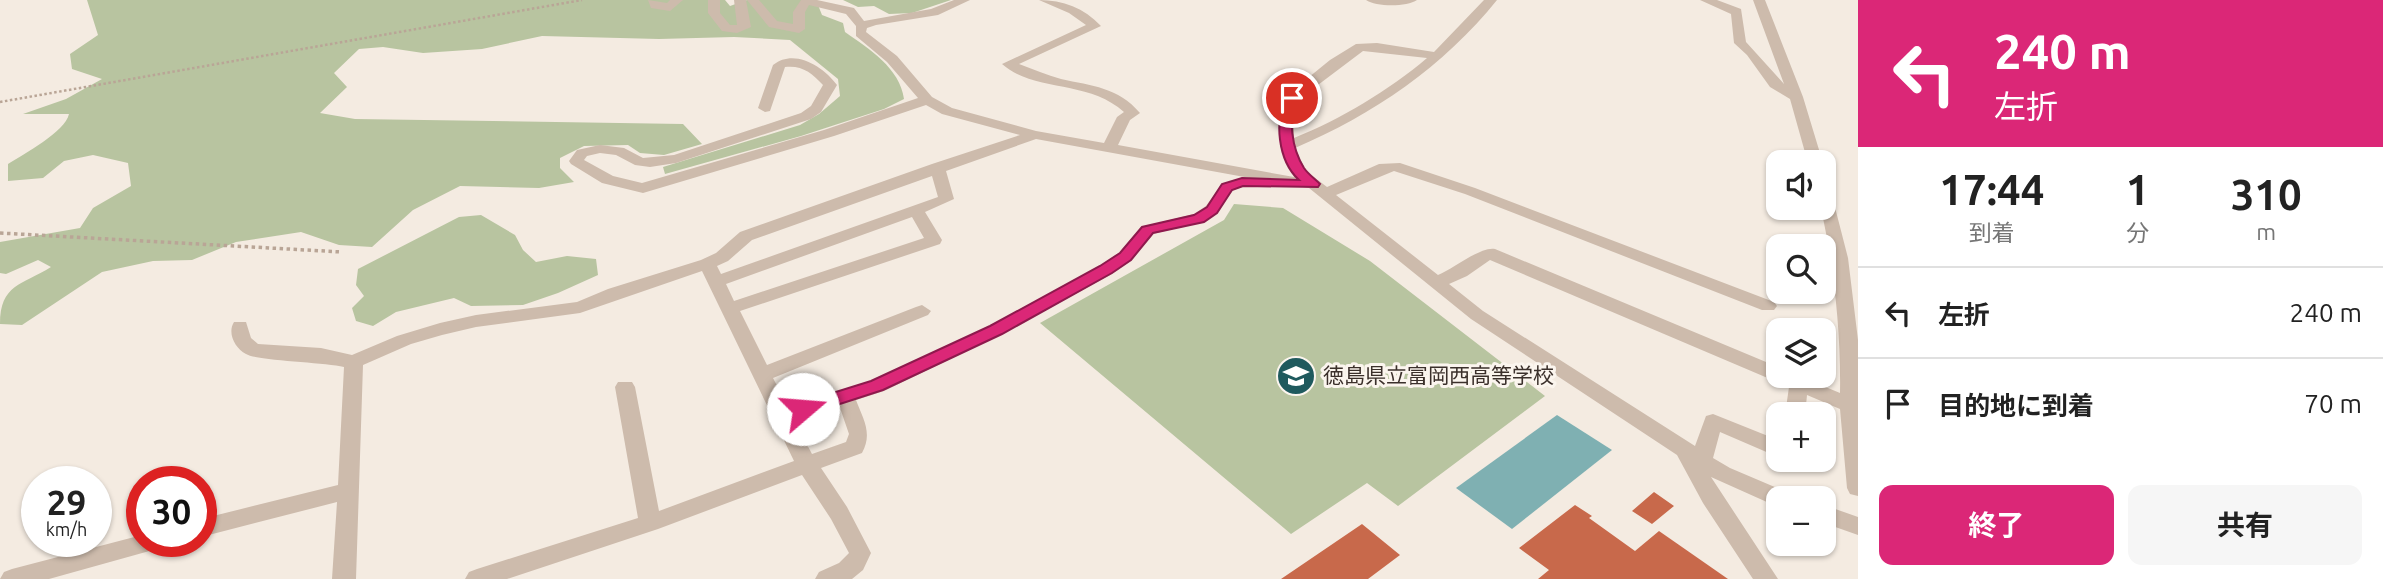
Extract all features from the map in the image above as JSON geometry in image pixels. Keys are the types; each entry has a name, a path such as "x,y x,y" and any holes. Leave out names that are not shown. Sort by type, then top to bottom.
{"street":[{"path":"654,0 655,6 670,7 677,0"},
{"path":"714,0 714,13 726,28 737,29 746,27 740,0"},
{"path":"753,0 773,24 799,29 799,12 806,1 850,11 862,26"},
{"path":"862,26 933,12 964,0"},
{"path":"1045,0 1073,10 1095,26 1008,64 1045,79 1101,89 1115,95 1133,113 1124,117 1109,148"},
{"path":"1372,0 1411,0"},
{"path":"1287,146 1328,129 1411,78 1437,57 1491,0"},
{"path":"1706,0 1737,12 1740,43 1751,52 1775,84 1796,97"},
{"path":"1759,0 1796,97 1812,150"},
{"path":"862,26 860,33 892,58 927,100 947,111 1035,135 1314,187"},
{"path":"1437,57 1377,47 1360,47 1335,63 1292,98 1287,108 1287,146 1299,173 1476,315 1598,391 1722,474 1766,493"},
{"path":"765,108 779,65 789,61 804,62 830,85 816,109 806,116 676,159 639,162 619,151 600,149 582,153 576,161 587,170 629,187 643,188 829,133 927,100"},
{"path":"240,326 242,341 253,350 321,355 354,362 404,340 440,329 476,321 580,307 614,293 707,264 722,257 746,236 937,167 1035,135"},
{"path":"782,416 877,386 962,346 1094,276 1126,256 1147,230 1199,218 1212,209 1227,187 1242,182 1314,187 1395,166 1470,191 1768,306"},
{"path":"715,282 946,200 937,167"},
{"path":"728,309 934,240 917,211"},
{"path":"1831,220 1840,258 1850,352 1850,405 1858,488"},
{"path":"1436,283 1461,272 1489,253 1766,370"},
{"path":"707,264 807,465 839,513 860,553 857,563 842,574 827,579"},
{"path":"761,375 922,311"},
{"path":"344,579 354,362"},
{"path":"625,387 650,523"},
{"path":"1809,388 1850,405"},
{"path":"478,579 650,523 855,447 859,435 845,396"},
{"path":"1693,454 1713,421 1766,444"},
{"path":"1693,454 1711,497 1766,579"},
{"path":"217,524 348,491"},
{"path":"1836,518 1858,526"},
{"path":"12,579 126,548"}],"path":[{"path":"0,102 582,0"},
{"path":"0,233 342,252"}],"green space":[{"path":"87,0 725,0 730,6 747,0 816,0 822,15 843,23 845,32 873,52 890,69 904,99 884,109 801,136 665,174 663,167 800,125 819,114 840,96 838,79 790,40 542,36 482,49 423,53 383,47 359,49 334,73 347,87 320,113 355,119 683,124 702,144 664,155 640,153 628,145 584,146 560,158 560,168 574,182 539,188 460,186 413,210 372,247 339,245 301,232 236,242 192,260 153,261 102,272 22,325 0,324 1,311 8,293 22,282 51,267 38,260 6,274 0,273 0,242 80,228 93,208 131,186 128,163 93,155 64,161 43,178 8,181 8,164 52,135 69,114 23,114 66,99 102,79 72,69 70,54 98,35"},
{"path":"843,0 951,0 912,13 889,14 874,6 858,7"},
{"path":"1234,204 1283,208 1370,261 1545,396 1398,506 1367,483 1291,534 1040,323 1224,220"},
{"path":"481,215 515,235 523,250 536,262 567,256 596,259 598,275 523,305 471,306 454,298 396,312 373,326 356,321 352,308 364,296 356,285 358,269 459,217"}],"water":[{"path":"1557,415 1612,450 1512,529 1456,488"}],"building":[{"path":"1654,492 1674,506 1652,524 1632,511"},
{"path":"1575,505 1635,551 1659,531 1728,579 1538,579 1549,570 1519,548"},
{"path":"1362,524 1400,555 1368,579 1281,579"}],"place":[{"name":"徳島県立富岡西高等学校","path":"1296,376"}],"route":[{"path":"803,409 877,386 996,330 1106,270 1126,256 1147,230 1199,218 1212,209 1227,187 1242,182 1298,186 1313,184 1299,173 1287,146 1287,108 1292,98"}]}
